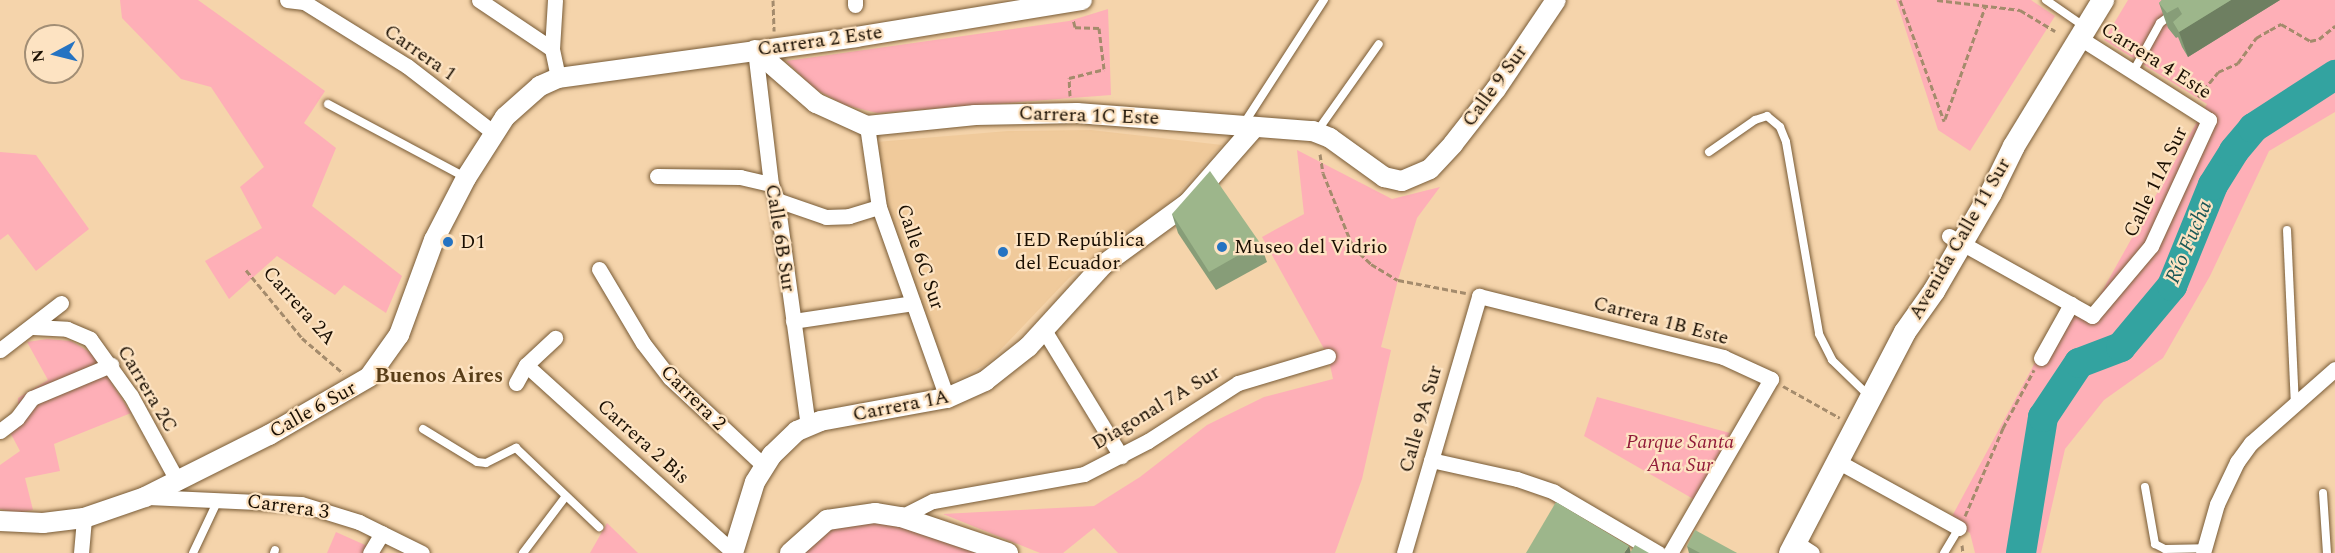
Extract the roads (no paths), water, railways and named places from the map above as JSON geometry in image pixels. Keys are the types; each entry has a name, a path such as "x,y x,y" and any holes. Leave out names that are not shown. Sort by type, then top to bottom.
{"main road":[{"name":"Avenida Calle 11 Sur","path":"1794,550 1833,468 1955,240 2103,0"}],"street":[{"name":"Carrera 1","path":"287,0 304,2 407,66 494,133"},
{"path":"478,0 552,49"},
{"path":"555,0 552,49 558,78"},
{"name":"Calle 9 Sur","path":"1317,132 1384,177 1402,181 1430,169 1496,89 1556,0"},
{"name":"Carrera 2 Este","path":"558,78 985,17 1076,1"},
{"name":"Carrera 4 Este","path":"2083,33 2133,72 2209,120"},
{"path":"765,49 816,103 867,126"},
{"name":"Calle 6B Sur","path":"765,49 771,184 777,200 808,424"},
{"name":"Calle 6 Sur","path":"84,518 145,497 178,482 357,386 381,365 399,335 434,240 466,178 494,133 530,93 558,78"},
{"name":"Carrera 1C Este","path":"867,126 975,115 1071,113 1317,132"},
{"name":"Calle 11A Sur","path":"2071,304 2092,316 2151,246 2209,120"},
{"name":"Calle 6C Sur","path":"867,126 879,207 947,398"},
{"name":"Carrera 1A","path":"808,424 947,398 999,372 1044,330 1103,265 1188,203 1248,127"},
{"path":"657,176 740,177 771,184"},
{"path":"777,200 826,217 849,216 879,207"},
{"path":"1955,240 2071,304 2041,358"},
{"name":"Carrera 2","path":"599,269 643,343 670,378 764,466"},
{"name":"Carrera 1B Este","path":"1479,296 1723,357 1771,379 1670,553"},
{"name":"Calle 9A Sur","path":"1404,553 1479,296"},
{"path":"0,350 33,327 61,303"},
{"path":"793,321 913,303"},
{"name":"Carrera 2C","path":"33,327 50,326 79,333 90,339 111,364 178,482"},
{"path":"1044,330 1121,456"},
{"path":"516,383 526,366 555,338"},
{"name":"Diagonal 7A Sur","path":"902,517 933,501 1067,478 1121,456 1238,383 1328,356"},
{"path":"0,430 17,418 32,398 111,364"},
{"name":"Carrera 2 Bis","path":"526,366 732,552"},
{"path":"2203,550 2217,504 2237,462 2252,443 2335,369"},
{"path":"732,552 747,501 764,466 786,440 808,424"},
{"path":"1431,460 1517,479 1554,492 1658,553"},
{"path":"1833,468 1959,528"},
{"name":"Carrera 3","path":"145,497 219,498 320,508 382,533 422,553"},
{"path":"790,553 827,520 860,513 902,517 1008,553"},
{"path":"0,521 43,523 84,518 81,553"},
{"path":"370,553 382,533"}],"lane":[{"path":"985,17 997,0"},
{"path":"1248,127 1324,0"},
{"path":"2046,0 2083,33"},
{"path":"2133,72 2160,23 2182,6"},
{"path":"1317,132 1379,44"},
{"path":"328,104 466,178"},
{"path":"1709,152 1755,120 1767,117 1780,127 1786,142 1819,334 1843,373 1870,397"},
{"path":"2287,230 2295,404"},
{"path":"423,429 477,462 486,463 516,448 598,527"},
{"path":"2145,486 2155,544 2165,549 2203,550"},
{"path":"2323,492 2327,553"},
{"path":"523,553 566,496"},
{"path":"193,553 219,498"},
{"path":"1944,553 1959,528"}],"waterway":[{"name":"Río Fucha","path":"2021,553 2043,417 2079,363 2121,347 2172,286 2213,185 2234,151 2253,128 2335,75"}],"place":[{"name":"D1","path":"448,242"},
{"name":"Museo del Vidrio","path":"1222,247"},
{"name":"IED República del Ecuador","path":"1003,252"}],"district":[{"name":"Buenos Aires","path":"439,376"}],"park label":[{"name":"Parque Santa Ana Sur","path":"1680,454"}]}
